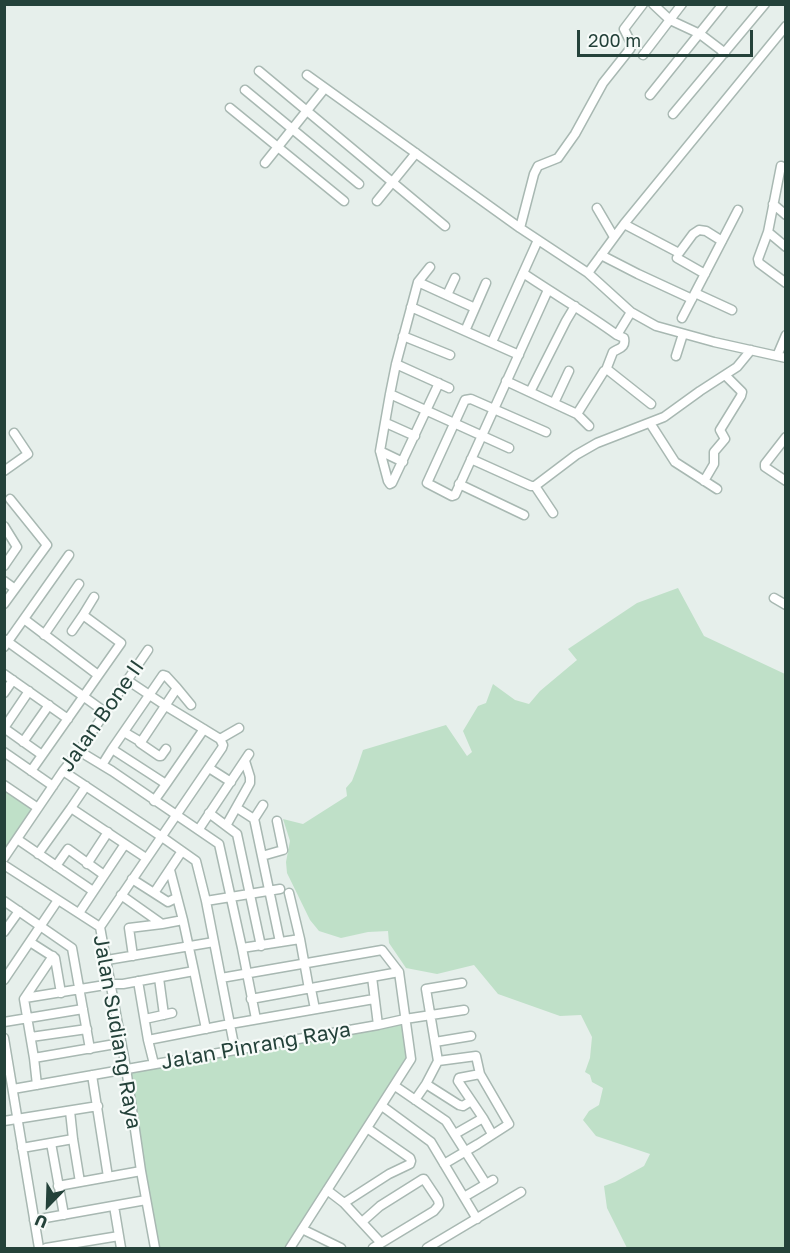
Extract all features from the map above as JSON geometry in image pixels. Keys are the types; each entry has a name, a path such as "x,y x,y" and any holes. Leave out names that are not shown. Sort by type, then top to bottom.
{"street":[{"path":"520,228 538,166 558,158 575,134 603,83 630,49 632,45 624,29 643,4"},
{"path":"653,4 670,20 700,33 725,53"},
{"path":"643,55 682,4"},
{"path":"650,95 723,4"},
{"path":"673,114 765,4"},
{"path":"588,273 624,224 786,26"},
{"path":"259,71 445,226"},
{"path":"307,75 520,228 588,273 631,312 656,326 782,357 786,335"},
{"path":"265,163 325,88"},
{"path":"245,90 359,184"},
{"path":"230,108 344,201"},
{"path":"377,201 416,153"},
{"path":"781,165 782,179 758,261 786,283"},
{"path":"773,204 786,214"},
{"path":"597,208 614,237"},
{"path":"682,318 738,210"},
{"path":"624,224 679,253 693,234 699,230 706,231 722,241"},
{"path":"768,232 786,247"},
{"path":"492,342 538,240"},
{"path":"601,255 638,274 732,310"},
{"path":"677,258 705,273"},
{"path":"430,267 418,282 390,393 380,451 390,484 403,462 439,383"},
{"path":"523,273 624,339 624,344 620,350 613,352 606,370 577,414"},
{"path":"447,295 455,278"},
{"path":"418,282 475,308"},
{"path":"465,331 486,283"},
{"path":"546,432 495,409 469,399 463,403 427,483 452,496 455,495 459,484 495,409 548,290"},
{"path":"530,393 575,306"},
{"path":"411,307 519,355"},
{"path":"617,335 631,312"},
{"path":"676,356 683,334"},
{"path":"404,336 450,356"},
{"path":"471,459 535,486 576,455 597,443 664,417 737,367 751,350"},
{"path":"396,364 449,388"},
{"path":"606,370 609,370 651,404"},
{"path":"554,403 568,371"},
{"path":"704,481 714,464 714,452 725,439 720,430 742,392 725,375"},
{"path":"506,381 577,414 589,426"},
{"path":"390,393 509,448"},
{"path":"386,423 415,436"},
{"path":"650,423 675,462 717,489"},
{"path":"4,471 28,454 14,433"},
{"path":"786,437 765,464 765,467 786,481"},
{"path":"380,451 403,462"},
{"path":"459,484 524,515"},
{"path":"535,486 553,513"},
{"path":"5,603 46,545 46,542 10,499"},
{"path":"4,526 17,547 5,563"},
{"path":"69,555 6,643 105,712"},
{"path":"4,581 15,589"},
{"path":"44,635 79,584"},
{"path":"72,631 94,597"},
{"path":"774,598 786,605"},
{"path":"31,771 121,643 83,615"},
{"path":"24,620 98,675"},
{"name":"Jalan Bone II","path":"4,858 148,650"},
{"path":"4,674 68,719"},
{"path":"102,765 163,675 191,705"},
{"path":"4,693 14,680"},
{"path":"100,927 223,745 220,739 127,680"},
{"path":"140,743 177,688"},
{"path":"29,691 4,728 42,755"},
{"path":"23,742 49,705"},
{"path":"220,739 239,728"},
{"path":"154,801 204,729"},
{"path":"124,732 159,756 166,749"},
{"path":"112,749 166,784"},
{"path":"79,751 219,844 256,1019"},
{"path":"4,752 55,784"},
{"path":"198,829 247,758 250,783 226,824"},
{"path":"209,768 231,782"},
{"path":"63,771 196,861 235,1050"},
{"path":"4,785 38,808"},
{"path":"38,854 86,786"},
{"path":"254,819 263,805"},
{"path":"71,808 146,858"},
{"path":"237,808 254,819 280,942"},
{"path":"209,813 237,834 261,946"},
{"path":"262,856 283,850 277,822"},
{"path":"87,864 108,832"},
{"path":"17,839 93,891"},
{"path":"79,913 125,844"},
{"path":"56,866 67,849 104,875"},
{"path":"154,893 182,851"},
{"name":"Jalan Sudiang Raya","path":"4,865 100,927 126,1068 155,1248"},
{"path":"170,870 206,1029"},
{"path":"132,879 168,902 177,898"},
{"path":"206,901 280,889"},
{"path":"289,893 315,1009"},
{"path":"121,895 162,924"},
{"path":"4,980 58,900"},
{"path":"4,901 72,948 90,1049"},
{"path":"6,929 19,911"},
{"path":"133,956 129,928 183,920"},
{"path":"242,948 300,939"},
{"path":"30,942 55,958 61,993"},
{"path":"106,960 214,942"},
{"path":"221,978 382,950 399,972 411,1059 291,1248"},
{"path":"37,1085 25,998 53,956"},
{"path":"25,998 194,971"},
{"path":"251,999 399,972"},
{"path":"372,977 378,1025"},
{"path":"145,1019 168,1014 159,978"},
{"path":"138,981 154,1064"},
{"path":"415,1100 438,1062 426,989 462,983"},
{"path":"148,1040 374,999"},
{"path":"4,1022 83,1009"},
{"name":"Jalan Pinrang Raya","path":"13,1089 464,1010"},
{"path":"31,1037 87,1029"},
{"path":"435,1042 471,1036"},
{"path":"5,1042 39,1248"},
{"path":"34,1058 121,1043"},
{"path":"438,1062 475,1055 480,1074 509,1124 444,1164"},
{"path":"480,1074 458,1080 492,1134"},
{"path":"92,1075 108,1177"},
{"path":"426,1084 459,1105 464,1106 471,1101"},
{"path":"395,1086 446,1122 489,1182 464,1197"},
{"path":"4,1121 98,1106"},
{"path":"382,1107 429,1140 477,1219"},
{"path":"70,1111 80,1182"},
{"path":"455,1134 483,1118"},
{"path":"344,1203 389,1174 410,1164 411,1161 410,1158 367,1128"},
{"path":"22,1148 73,1139"},
{"path":"51,1143 64,1215"},
{"path":"58,1186 141,1171"},
{"path":"362,1222 381,1206 423,1179 438,1200 438,1208 373,1248"},
{"path":"327,1191 344,1203 381,1243"},
{"path":"427,1248 521,1192"},
{"path":"34,1220 146,1200"},
{"path":"114,1206 121,1248"},
{"path":"302,1230 340,1248"},
{"path":"46,1248 69,1247 119,1236"}],"green space":[{"path":"678,588 704,636 785,674 785,1248 627,1248 607,1208 604,1186 644,1166 650,1154 596,1136 583,1120 589,1111 599,1105 603,1088 592,1082 590,1075 585,1072 590,1058 592,1037 581,1015 560,1016 498,994 474,965 437,974 406,968 389,943 388,931 368,932 341,938 319,931 310,920 287,873 286,862 290,841 283,819 303,824 347,796 346,788 352,781 363,750 446,725 467,756 472,752 463,731 478,706 486,703 493,684 515,700 529,704 540,691 577,660 568,649 637,603"},
{"path":"5,785 38,808 5,858"},
{"path":"405,1019 412,1055 293,1248 155,1248 126,1068"}]}
